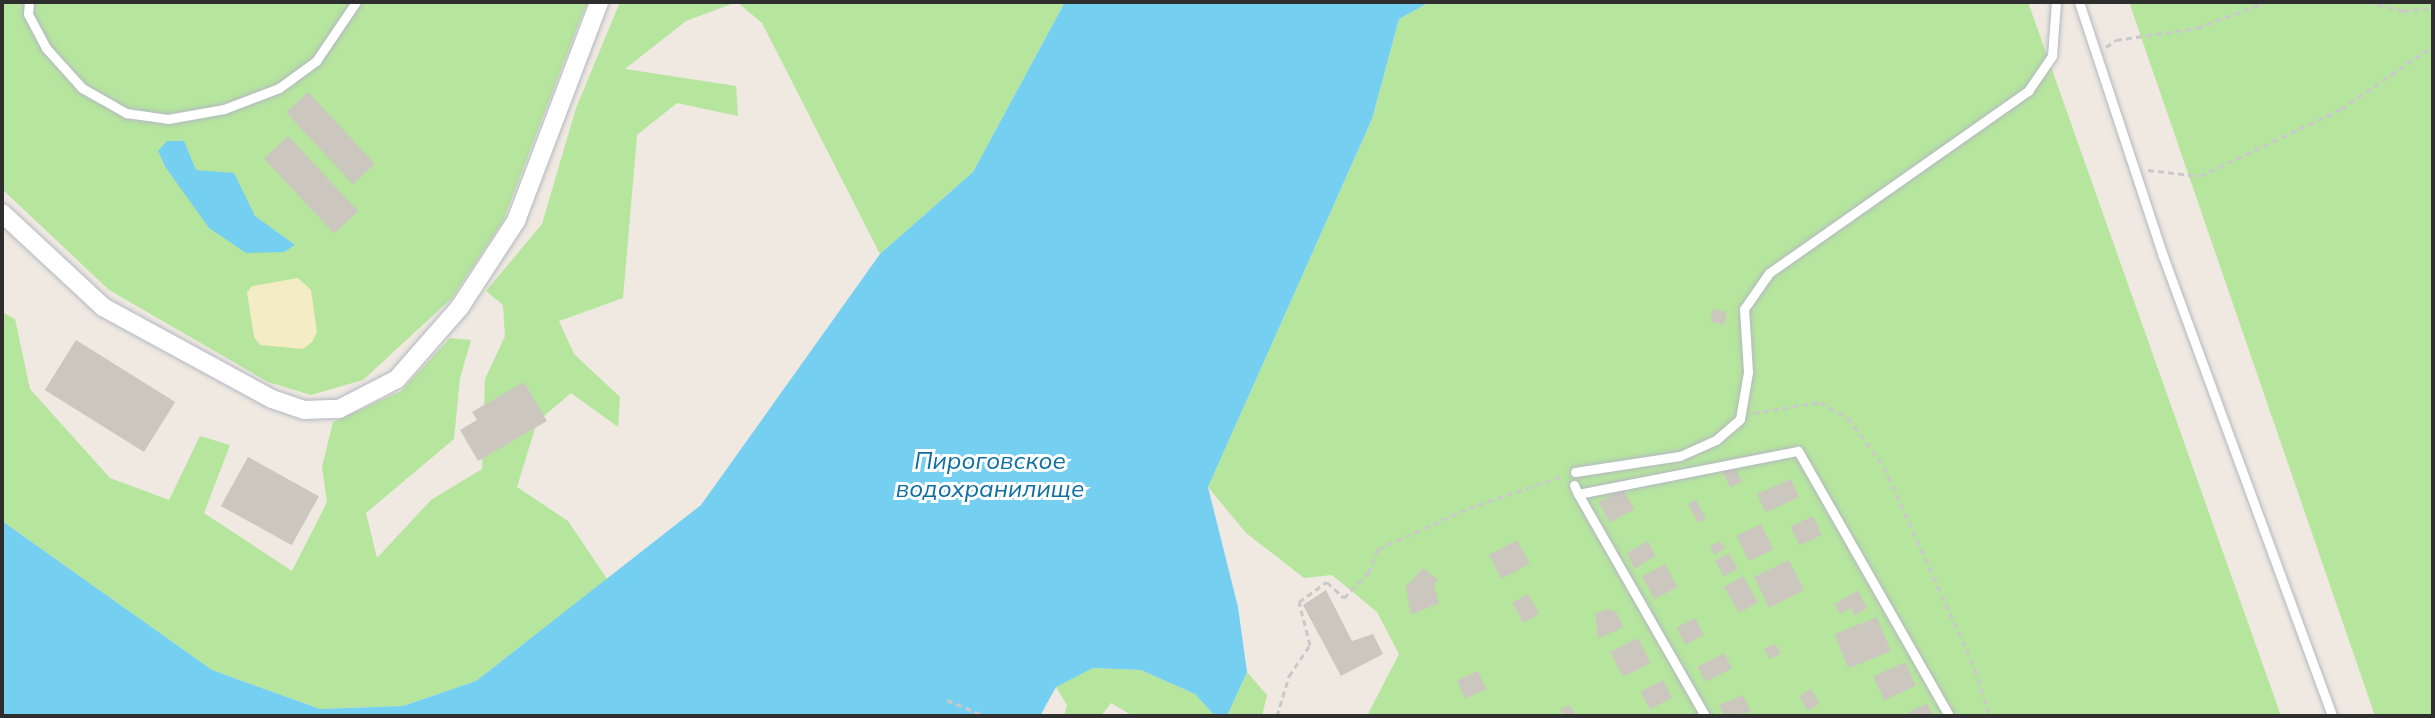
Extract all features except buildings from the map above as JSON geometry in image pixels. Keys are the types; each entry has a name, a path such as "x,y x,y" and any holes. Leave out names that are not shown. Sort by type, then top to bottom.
{"street":[{"path":"2,213 103,307 272,399 304,410 339,409 397,379 460,307 516,221 599,2"}],"lane":[{"path":"29,2 28,14 46,48 82,88 126,113 168,119 224,109 279,88 316,61 356,2"},
{"path":"1575,472 1680,456 1716,440 1740,419 1748,372 1744,309 1769,273 2028,91 2052,56 2056,2"},
{"path":"2079,2 2135,168 2332,716"},
{"path":"1705,716 1576,490 1798,451 1949,716"}],"path":[{"path":"2101,61 2105,48 2116,40 2184,32 2267,2"},
{"path":"2368,2 2403,11 2433,8"},
{"path":"2135,168 2200,176 2341,109 2433,46"},
{"path":"1740,419 1769,407 1820,402 1848,418 1884,467 1975,669 1990,716"},
{"path":"1277,716 1289,676 1310,645 1299,602 1327,582 1344,598 1368,573 1378,549 1469,508 1575,472"},
{"path":"947,700 985,716"}],"green space":[{"path":"2,2 587,2 503,221 452,298 363,380 311,395 268,382 109,290 2,189"},
{"path":"620,2 737,2 686,21 625,69 736,86 738,116 677,103 637,135 623,298 559,321 574,354 620,397 618,427 571,393 537,422 517,487 568,521 607,579 476,681 403,706 320,709 212,670 2,521 2,312 15,319 30,389 110,478 169,500 200,436 230,445 204,513 292,571 327,502 322,467 333,422 401,391 450,338 471,340 460,378 454,439 366,513 377,558 431,500 482,469 485,379 505,336 503,305 486,291 542,224 576,108"},
{"path":"737,2 1065,2 973,172 880,254 762,23"},
{"path":"1430,2 2028,2 2281,716 1367,716 1399,654 1377,612 1332,575 1304,578 1246,533 1208,487 1372,119 1399,19"},
{"path":"2129,2 2433,2 2433,716 2375,716"},
{"path":"1092,668 1141,670 1195,694 1215,716 1133,716 1111,703 1101,716 1064,716 1067,705 1056,687"},
{"path":"1247,672 1267,695 1262,716 1227,716"}],"sand":[{"path":"298,278 311,290 317,332 312,342 303,349 260,345 254,337 247,292 252,286"}],"water":[{"name":"Пироговское водохранилище","path":"1065,2 1430,2 1399,19 1372,119 1208,487 1238,607 1247,672 1227,716 1215,716 1195,694 1141,670 1093,668 1056,687 1040,716 2,716 2,521 212,670 320,709 403,706 476,681 701,505 880,254 973,172"},
{"path":"167,141 184,141 196,170 234,173 255,216 295,245 284,252 246,253 209,228 166,168 158,151"}]}
